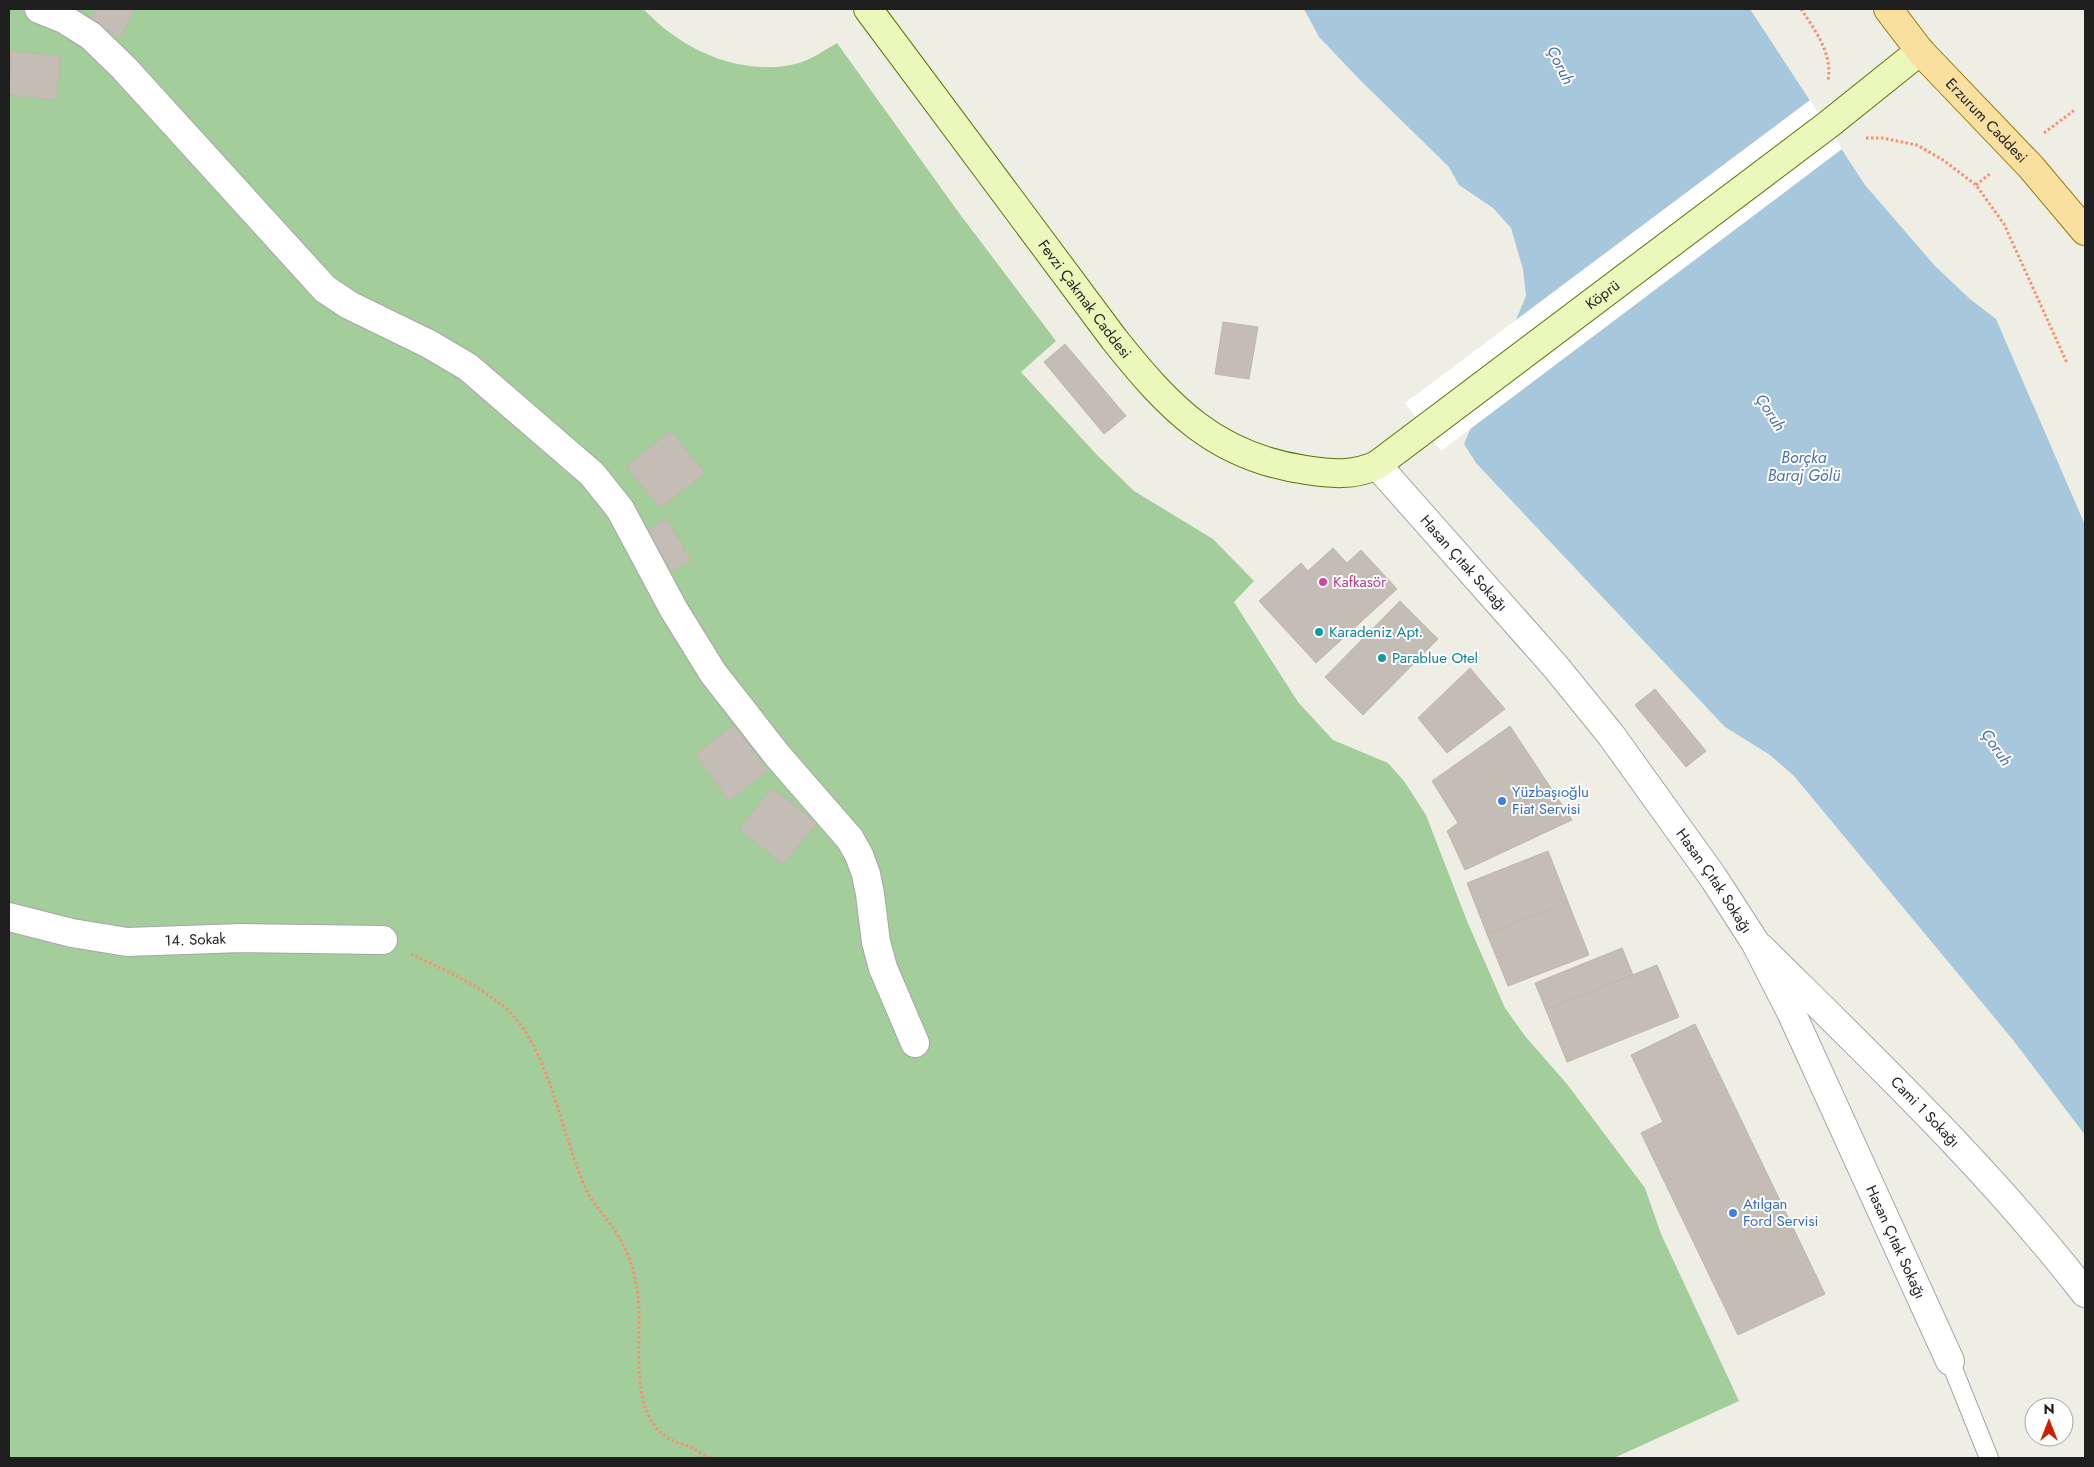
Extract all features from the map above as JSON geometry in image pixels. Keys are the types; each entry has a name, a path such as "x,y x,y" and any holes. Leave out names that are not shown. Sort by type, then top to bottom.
{"main road":[{"name":"Fevzi Çakmak Caddesi","path":"868,9 1114,339 1147,380 1173,407 1210,437 1244,453 1288,468 1352,474 1366,471 1377,465"},
{"name":"Erzurum Caddesi","path":"1888,9 1920,51 2025,160 2085,230"},
{"name":"Köprü","path":"1377,465 1829,124 1920,51"}],"street":[{"path":"39,9 64,20 91,36 124,68 325,289 349,305 428,344 468,367 592,474 607,490 624,517 674,610 713,673 777,755 833,818 855,847 866,874 876,942 883,968 915,1043"},
{"name":"Hasan Çıtak Sokağı","path":"1377,465 1555,666 1612,735 1713,877 1755,942 1791,1012 1950,1362"},
{"name":"14. Sokak","path":"9,917 72,933 128,942 242,938 383,940"},
{"name":"Cami 1 Sokağı","path":"1755,942 1938,1123 2058,1258 2085,1293"}],"lane":[{"path":"1950,1362 1989,1458"}],"path":[{"path":"1801,9 1823,43 1829,79 1826,86"},
{"path":"1860,137 1882,138 1917,145 1943,160 1976,185 2004,224 2067,363"},
{"path":"383,940 478,988 504,1006 525,1032 542,1065 587,1193 604,1218 618,1234 628,1254 637,1290 642,1399 650,1420 665,1437 694,1448 708,1458"}],"green space":[{"path":"9,9 643,9 668,31 700,51 732,63 766,67 799,63 814,57 837,43 959,213 1056,341 1021,372 1097,455 1134,491 1213,539 1254,581 1234,602 1298,702 1333,740 1388,763 1404,781 1426,815 1467,921 1505,1008 1525,1036 1567,1084 1645,1188 1661,1234 1739,1401 1614,1458 9,1458"}],"water":[{"name":"Borçka Baraj Gölü","path":"1304,9 1750,9 1865,185 1935,266 1970,299 1996,319 2085,525 2085,1135 2013,1040 1794,776 1770,755 1725,727 1476,463 1464,444 1526,296 1523,269 1511,228 1493,208 1459,185 1449,167 1319,37"}],"pier":[{"path":"1810,100 1842,149 1441,451 1405,403"}],"building":[{"path":"96,9 134,10 121,37 90,21"},
{"path":"11,51 61,56 56,100 9,95"},
{"path":"1223,322 1258,327 1249,379 1215,374"},
{"path":"1065,344 1126,416 1104,434 1044,362"},
{"path":"671,431 705,473 660,508 626,466"},
{"path":"667,519 691,560 672,571 647,531"},
{"name":"Karadeniz Apt.","path":"1333,548 1347,563 1361,550 1397,589 1316,663 1259,601 1301,563 1308,571"},
{"name":"Parablue Otel","path":"1400,601 1438,639 1363,715 1325,677"},
{"path":"1470,668 1505,709 1447,753 1418,718"},
{"path":"1655,689 1706,751 1686,767 1635,705"},
{"path":"734,725 768,771 729,801 695,754"},
{"name":"Yüzbaşıoğlu Fiat Servisi","path":"1510,726 1572,820 1465,870 1447,831 1458,823 1432,781"},
{"path":"772,788 817,823 783,864 739,829"},
{"path":"1548,851 1568,902 1487,934 1467,883"},
{"path":"1568,902 1589,955 1508,986 1487,934"},
{"path":"1622,948 1633,975 1546,1010 1535,983"},
{"path":"1657,965 1679,1017 1567,1062 1546,1010"},
{"name":"Atılgan Ford Servisi","path":"1695,1024 1825,1294 1738,1335 1641,1133 1663,1122 1631,1055"}],"place":[{"name":"Kafkasör","path":"1323,582"},
{"name":"Karadeniz Apt.","path":"1319,632"},
{"name":"Parablue Otel","path":"1382,658"},
{"name":"Yüzbaşıoğlu Fiat Servisi","path":"1502,801"},
{"name":"Atılgan Ford Servisi","path":"1733,1213"}],"water label":[{"name":"Çoruh","path":"1561,65"},
{"name":"Çoruh","path":"1771,412"},
{"name":"Çoruh","path":"1997,747"}]}
